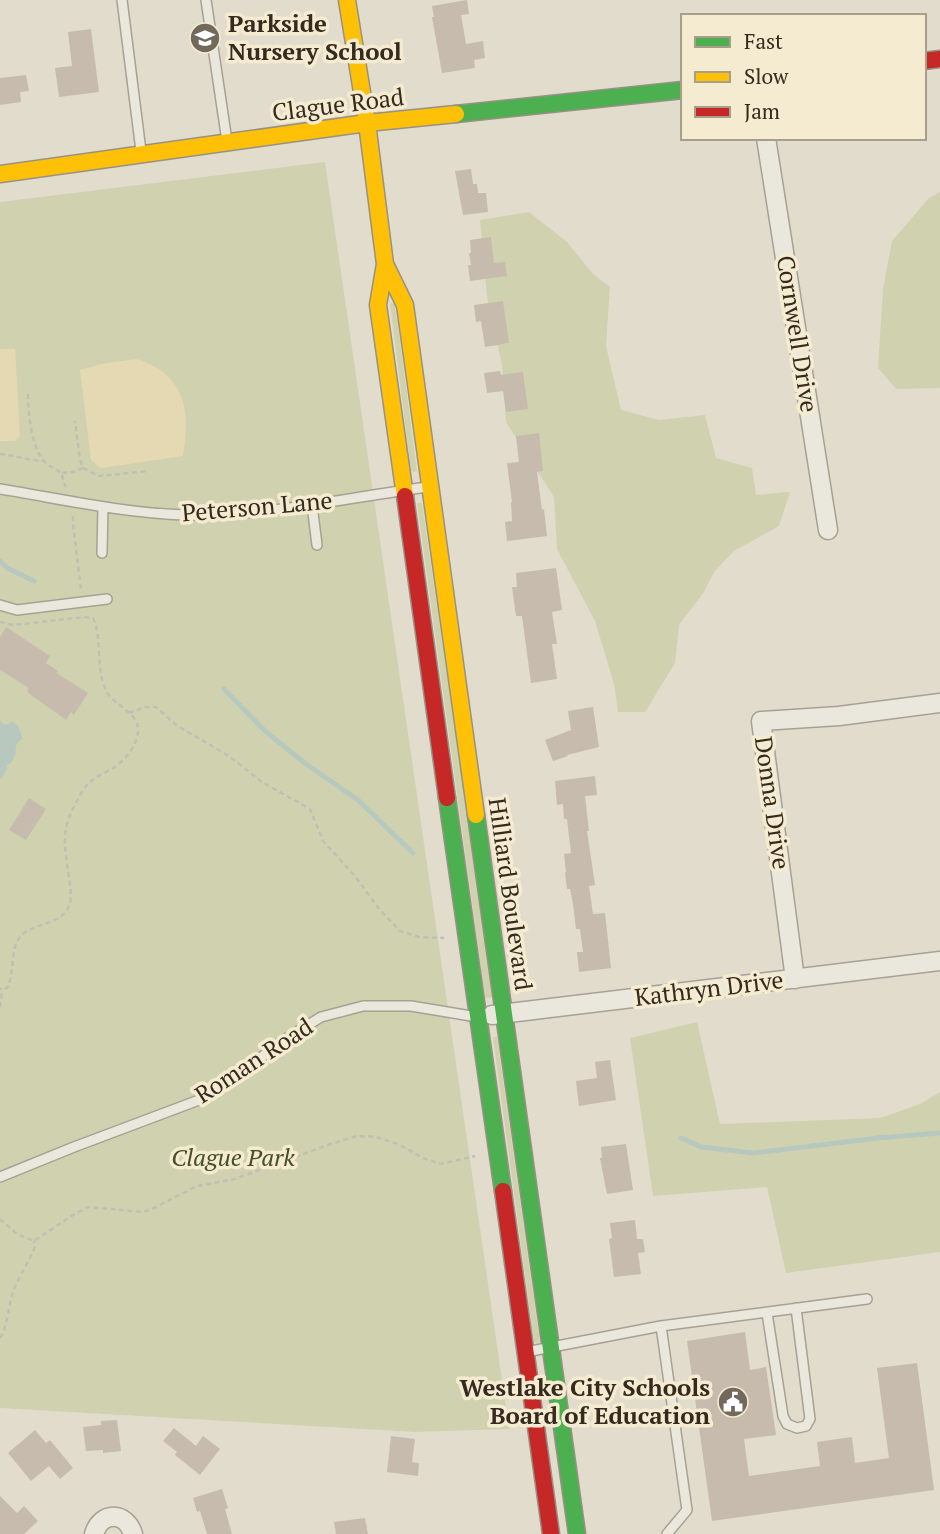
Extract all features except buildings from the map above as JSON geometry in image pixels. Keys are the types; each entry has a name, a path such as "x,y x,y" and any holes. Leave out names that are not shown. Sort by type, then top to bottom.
{"main road":[{"name":"Hilliard Boulevard","path":"346,0 367,123 385,264 378,305 551,1534"},
{"name":"Clague Road","path":"0,174 367,123 681,90"},
{"name":"Hilliard Boulevard","path":"385,264 405,304 577,1534"}],"street":[{"name":"Cornwell Drive","path":"766,140 828,530"},
{"name":"Donna Drive","path":"795,979 761,721 839,716 940,703"},
{"name":"Kathryn Drive","path":"478,1017 940,961"},
{"path":"94,1534 101,1521 112,1516 129,1524 133,1534"}],"lane":[{"path":"122,0 142,155"},
{"path":"207,4 227,143"},
{"name":"Peterson Lane","path":"0,489 119,510 186,515 312,505 430,487"},
{"path":"312,505 317,545"},
{"path":"102,553 103,507"},
{"path":"0,605 17,610 107,599"},
{"name":"Roman Road","path":"0,1177 199,1100 244,1072 276,1045 321,1017 363,1006 411,1006 478,1017"},
{"path":"525,1353 662,1326 867,1299"},
{"path":"767,1313 783,1416 787,1424 797,1428 806,1426 810,1419 796,1308"},
{"path":"662,1326 687,1510 667,1534"}],"path":[{"path":"28,394 36,445 45,461 62,472 74,472 83,468"},
{"path":"75,421 83,468 99,476 149,471"},
{"path":"0,454 45,461"},
{"path":"62,472 66,489"},
{"path":"74,514 81,594"},
{"path":"0,1007 1,989 7,988 11,981 14,951 20,936 30,929 49,923 69,907 71,894 64,833 73,808 87,785 98,775 116,766 129,753 137,738 138,727 135,719 106,692 100,669 96,624 93,618 84,617"},
{"path":"129,713 145,707 156,707 176,724 229,756 262,782 310,809 323,841 400,931 419,937 444,938"},
{"path":"34,1241 88,1208 142,1212 150,1210 197,1186 234,1180 357,1136 376,1137 398,1144 423,1158 441,1164 475,1156"},
{"path":"0,1219 17,1234 34,1241"},
{"path":"0,1338 5,1329 14,1288 35,1247 34,1241"}],"green space":[{"name":"Clague Park","path":"325,162 509,1428 512,1429 415,1432 0,1408 0,202"},
{"path":"940,192 940,388 896,389 878,368 883,289 892,241 929,198"},
{"path":"529,212 567,242 593,274 610,287 606,346 621,410 659,420 705,415 716,458 752,468 756,495 790,492 779,526 734,551 714,572 704,592 679,625 675,663 645,712 618,712 614,684 595,621 557,549 554,497 506,422 502,365 487,297 480,220"},
{"path":"390,303 395,304 417,471 414,472 411,471"},
{"path":"417,503 422,503 494,997 485,998"},
{"path":"697,1022 720,1124 880,1118 920,1104 940,1092 940,1252 786,1273 767,1187 653,1196 630,1038"},
{"path":"493,1037 497,1037 540,1342 537,1343 534,1342"}],"sand":[{"path":"0,349 15,349 20,436 15,441 0,441"},
{"path":"137,359 166,375 181,397 186,425 183,456 101,468 91,460 80,370"}],"shaded area":[{"path":"0,720 6,725 13,721 23,739 17,744 14,759 6,766 8,768 1,779 0,778"}],"waterway":[{"path":"0,561 7,568 34,581"},
{"path":"224,689 265,731 358,800 413,853"},
{"path":"681,1138 701,1147 753,1153 940,1133"}],"traffic: fast":[{"path":"456,114 681,90"},
{"path":"447,798 503,1191"},
{"path":"476,815 577,1534"}],"traffic: slow":[{"path":"347,0 367,123 385,264 378,305 405,496"},
{"path":"0,174 367,123 456,114"},
{"path":"385,264 405,305 476,815"}],"traffic: jam":[{"path":"926,61 940,59"},
{"path":"405,496 447,798"},
{"path":"503,1191 551,1534"}],"place":[{"name":"Parkside Nursery School","path":"205,38"},
{"name":"Westlake City Schools Board of Education","path":"733,1402"}]}
